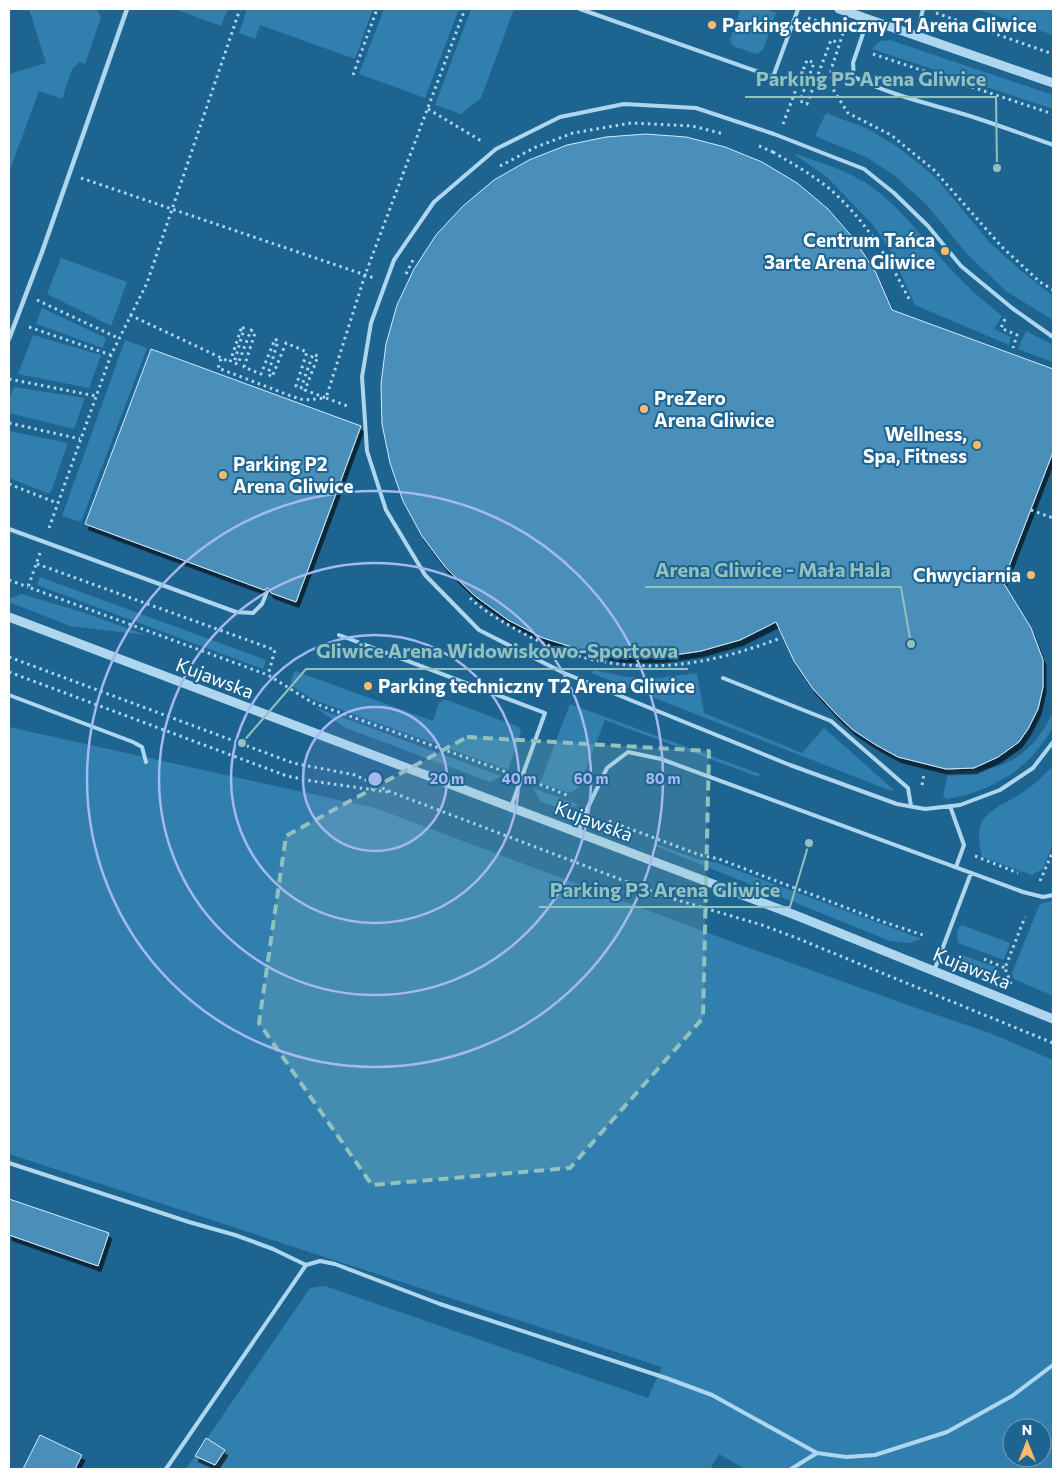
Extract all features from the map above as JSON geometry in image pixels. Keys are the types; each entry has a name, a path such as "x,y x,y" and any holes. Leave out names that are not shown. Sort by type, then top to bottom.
{"street":[{"path":"839,9 1053,83"},
{"path":"9,339 70,174 126,10"},
{"name":"Kujawska","path":"9,617 795,915 1053,1019"}],"lane":[{"path":"580,9 773,78 798,9"},
{"path":"916,37 923,9"},
{"path":"868,19 853,63 854,77 901,96 971,116 1053,145"},
{"path":"1053,337 1012,308 961,266 928,226 894,193 864,169 779,136 696,108 624,104 560,117 496,150 434,202 394,260 371,323 362,377 367,451 386,510 425,575 478,630 573,677 790,764 897,804 926,809 960,805 1000,790 1033,768 1053,742"},
{"path":"9,529 236,612 253,613 262,604 267,592"},
{"path":"339,635 545,712 511,807"},
{"path":"723,678 831,721 908,788 911,806"},
{"path":"9,695 133,742 142,747 146,762"},
{"path":"578,833 607,768 628,752 661,758 1023,892 1043,897 1053,895"},
{"path":"950,806 964,845 956,867"},
{"path":"934,971 971,873"},
{"path":"9,1163 189,1222 236,1235 273,1249 306,1265"},
{"path":"166,1469 306,1265 320,1261 336,1264 440,1304 666,1378 712,1395 817,1453 846,1457 876,1455 947,1432 1012,1396 1053,1365"},
{"path":"791,1469 817,1453"}],"path":[{"path":"147,283 240,9"},
{"path":"353,75 377,9"},
{"path":"326,398 365,275 465,9"},
{"path":"932,12 1053,54"},
{"path":"822,21 844,30 831,70 834,92 848,113 891,135 934,170 1002,247 1040,282 1053,290"},
{"path":"773,152 807,60 814,63 800,102 807,104 831,40 839,43"},
{"path":"873,54 1053,114"},
{"path":"428,110 496,150"},
{"path":"497,168 536,147 573,134 631,123 692,126 725,134"},
{"path":"757,145 773,152 806,172 831,191 880,246 909,299"},
{"path":"70,174 365,275"},
{"path":"405,276 416,256"},
{"path":"26,295 118,338"},
{"path":"130,315 230,362 242,326 244,329 234,363 238,364 251,330 255,333 244,367 261,374 275,339 278,341 268,374 272,377 286,343 307,352 296,386 301,388 313,354 318,356 305,390 364,412"},
{"path":"1006,318 1001,328 1017,335 1013,348"},
{"path":"15,322 111,355"},
{"path":"221,359 218,368 291,396 304,400 326,398"},
{"path":"9,379 96,396"},
{"path":"9,423 80,439"},
{"path":"9,484 57,503"},
{"path":"1031,510 1053,518"},
{"path":"37,564 276,650 268,674"},
{"path":"9,580 28,587"},
{"path":"468,596 501,621 532,638 568,653 613,664 652,667 687,664 725,657 778,639"},
{"path":"9,657 293,762 356,774 391,792 667,897 762,925 794,937 1053,1043"},
{"path":"9,672 287,776 391,792"},
{"path":"504,770 569,796"},
{"path":"609,821 700,855 719,859 881,921 923,935"},
{"path":"1032,878 1041,881 1053,851"},
{"path":"973,856 1024,875"},
{"path":"1010,984 1005,968 1025,917"},
{"path":"984,960 1005,968"}],"highlighted area":[{"path":"467,737 709,751 703,1018 570,1168 372,1185 259,1023 286,836"}],"shaded area":[{"path":"29,9 96,9 101,17 85,64 79,62 72,69 62,99 39,91 9,172 9,74 46,63"},
{"path":"175,9 228,9 221,26"},
{"path":"247,9 373,9 355,59 260,25 255,39 239,33"},
{"path":"384,9 459,9 425,98 359,74"},
{"path":"471,9 514,9 481,98 461,114 435,105"},
{"path":"735,9 766,9 776,13 763,50 756,54 733,46 730,40 740,11"},
{"path":"977,9 1053,9 1053,35"},
{"path":"890,40 1053,95 1053,109 872,49 880,41"},
{"path":"826,113 868,129 896,146 938,180 990,243 1053,296 1053,320 1006,291 968,255 927,205 894,175 866,157 815,136"},
{"path":"793,153 828,165 861,180 890,202 951,270 1002,316 994,329 1011,337 1009,345 915,305 892,254 874,226 828,178"},
{"path":"61,258 127,282 111,326 47,294"},
{"path":"42,308 106,338 103,348 36,324"},
{"path":"1026,331 1053,345 1053,362 1018,349"},
{"path":"33,335 101,355 89,388 18,374"},
{"path":"125,340 147,348 81,522 62,516"},
{"path":"14,387 85,398 74,429 9,413 9,400"},
{"path":"9,431 68,443 50,494 9,478"},
{"path":"40,577 266,660 263,669 37,585"},
{"path":"21,594 82,612 146,635 70,626 9,602 9,599"},
{"path":"594,670 628,677 659,678 697,673 704,713 802,753 824,728 894,790 891,791 591,673"},
{"path":"295,671 433,721 439,703 447,700 519,727 521,732 508,770 314,700 292,686 291,680"},
{"path":"570,704 760,774 759,777 605,720 579,787 570,793 540,783"},
{"path":"314,707 501,776 490,782 346,728"},
{"path":"1053,712 1053,724 1048,735 1025,763 1014,772 1002,780 975,792 947,799 943,796 949,770 984,770 1012,760 1035,741"},
{"path":"9,727 375,808 719,937 990,1033 1053,1060 1053,1469 745,1469 719,1454 710,1469 186,1469 310,1288 325,1286 648,1398 662,1367 9,1154"},
{"path":"1053,766 1053,843 1043,869 1032,875 982,857 979,832 981,823 986,816 1029,788"},
{"path":"533,788 579,805 564,810 540,801"},
{"path":"653,845 659,845 696,859 718,863 922,939 908,943 890,941"},
{"path":"1053,901 1053,996 1014,979 1012,973 1040,904"},
{"path":"962,925 1010,943 1004,960 958,943 957,933"},
{"path":"960,954 995,967 1000,974 996,983 970,969"}],"building":[{"name":"PreZero Arena Gliwice","path":"646,134 686,137 725,147 762,162 797,183 828,209 854,239 876,273 892,310 1053,369 1053,452 1003,582 1031,628 1043,660 1043,687 1038,709 1028,729 1019,742 998,757 974,768 946,769 898,757 876,745 853,730 813,689 794,661 776,622 740,640 701,651 661,657 621,657 582,650 543,638 508,620 475,596 446,568 422,536 403,501 390,463 382,424 381,384 386,344 397,305 414,269 436,235 463,206 494,180 529,160 567,145 606,137"},
{"name":"Parking P2 Arena Gliwice","path":"151,349 361,426 296,602 271,593 268,588 264,590 85,524"},
{"path":"9,1199 109,1233 98,1266 9,1235"},
{"path":"40,1435 82,1455 75,1469 23,1469"},
{"path":"206,1438 225,1450 215,1465 195,1456"}],"place":[{"name":"Parking techniczny T1 Arena Gliwice","path":"712,25"},
{"name":"Parking P5 Arena Gliwice","path":"997,168"},
{"name":"Centrum Tańca 3arte Arena Gliwice","path":"945,251"},
{"name":"PreZero Arena Gliwice","path":"644,409"},
{"name":"Wellness, Spa, Fitness","path":"977,445"},
{"name":"Parking P2 Arena Gliwice","path":"223,475"},
{"name":"Chwyciarnia","path":"1031,575"},
{"name":"Arena Gliwice - Mała Hala","path":"911,644"},
{"name":"Parking techniczny T2 Arena Gliwice","path":"368,686"},
{"name":"Gliwice Arena Widowiskowo-Sportowa","path":"242,743"},
{"name":"Parking P3 Arena Gliwice","path":"809,843"}]}
